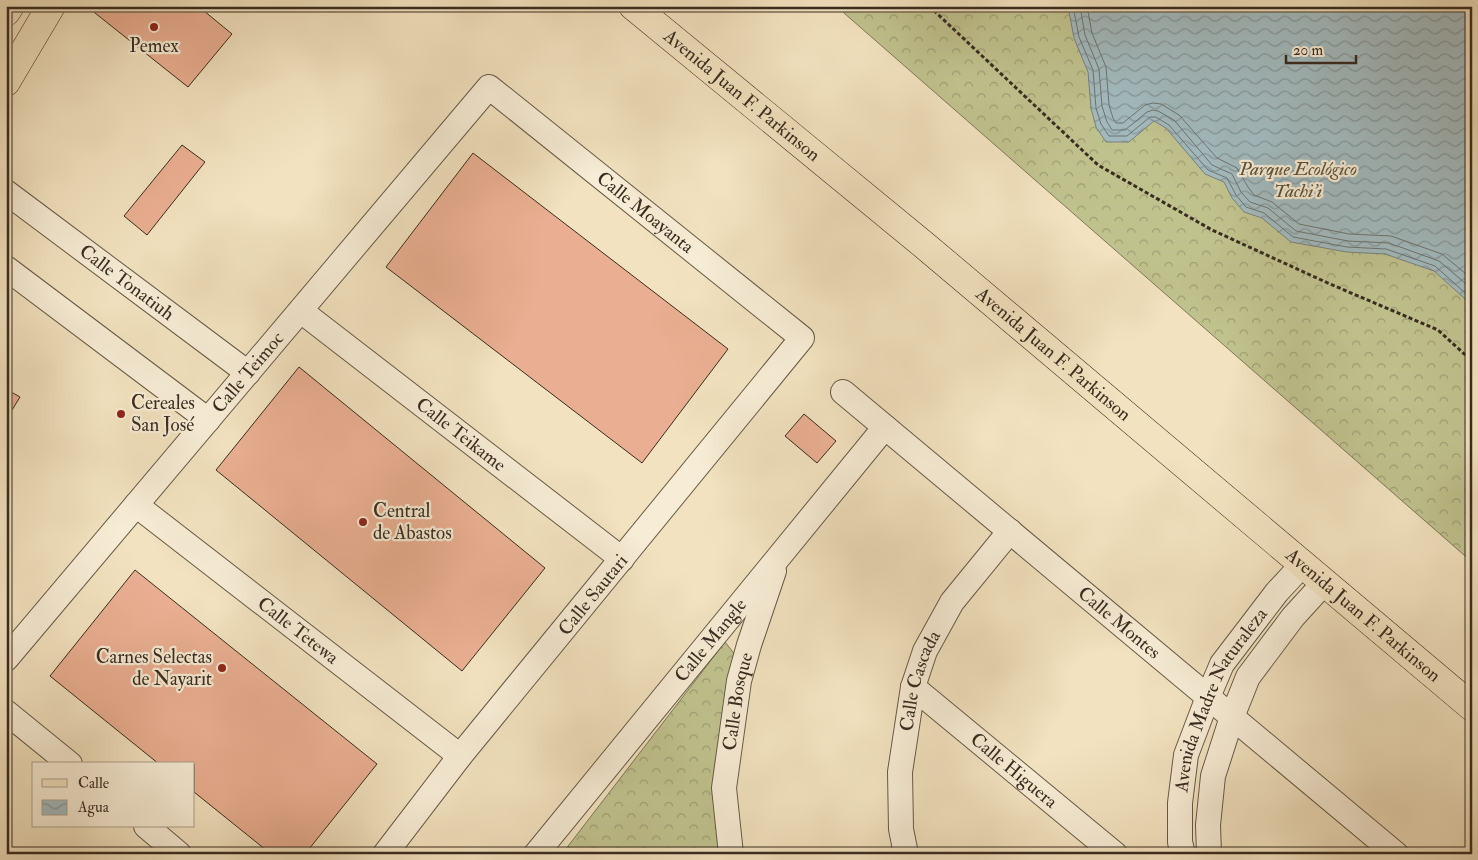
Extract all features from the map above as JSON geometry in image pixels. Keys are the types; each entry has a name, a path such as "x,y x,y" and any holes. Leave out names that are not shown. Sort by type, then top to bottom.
{"main road":[{"path":"6,12 10,6"},
{"path":"6,82 51,6"},
{"name":"Avenida Juan F. Parkinson","path":"632,6 924,245 1472,707"}],"street":[{"name":"Calle Teimoc","path":"6,659 489,87"},
{"name":"Calle Moayanta","path":"489,87 802,338"},
{"name":"Calle Tonatiuh","path":"6,192 248,373"},
{"path":"6,268 208,420"},
{"name":"Calle Teikame","path":"301,311 622,559"},
{"name":"Calle Sautari","path":"385,854 460,756 802,338"},
{"name":"Calle Montes","path":"843,392 1396,854"},
{"name":"Calle Mangle","path":"536,854 885,427"},
{"name":"Calle Tetewa","path":"136,505 460,756"},
{"name":"Calle Cascada","path":"906,854 901,829 900,772 913,687 925,651 952,602 1010,532"},
{"name":"Calle Bosque","path":"731,854 724,788 739,681 749,645 780,556"},
{"name":"Avenida Madre Naturaleza","path":"1182,854 1180,842 1180,803 1186,755 1208,697 1222,664 1277,592 1303,564"},
{"name":"Avenida Madre Naturaleza","path":"1210,854 1208,825 1213,776 1232,717 1248,677 1293,617 1324,583"},
{"name":"Calle Higuera","path":"913,687 1115,854"},
{"path":"6,712 68,762"},
{"path":"148,828 179,854"}],"path":[{"path":"929,6 1098,165 1212,230 1330,284 1438,330 1472,361"}],"green space":[{"name":"Parque Ecológico Tachi'i","path":"836,6 1472,6 1472,562"},
{"path":"725,642 739,660 725,854 562,854"}],"water":[{"path":"1068,6 1472,6 1472,306 1434,271 1385,254 1347,252 1291,242 1262,218 1244,212 1232,198 1224,182 1205,174 1166,128 1154,121 1129,142 1106,142 1096,127 1091,108 1088,72 1074,38"}],"building":[{"path":"92,6 198,6 232,34 188,87 90,9"},
{"path":"182,145 205,162 147,235 124,216"},
{"path":"473,153 728,349 642,463 386,267"},
{"path":"299,367 545,568 462,671 216,470"},
{"path":"6,389 20,397 6,420"},
{"path":"804,414 836,441 817,463 785,436"},
{"path":"135,570 377,764 305,854 271,854 195,793 195,762 157,762 50,676"}],"place":[{"name":"Pemex","path":"154,27"},
{"name":"Cereales San José","path":"121,414"},
{"name":"Central de Abastos","path":"363,522"},
{"name":"Carnes Selectas de Nayarit","path":"222,668"}]}
